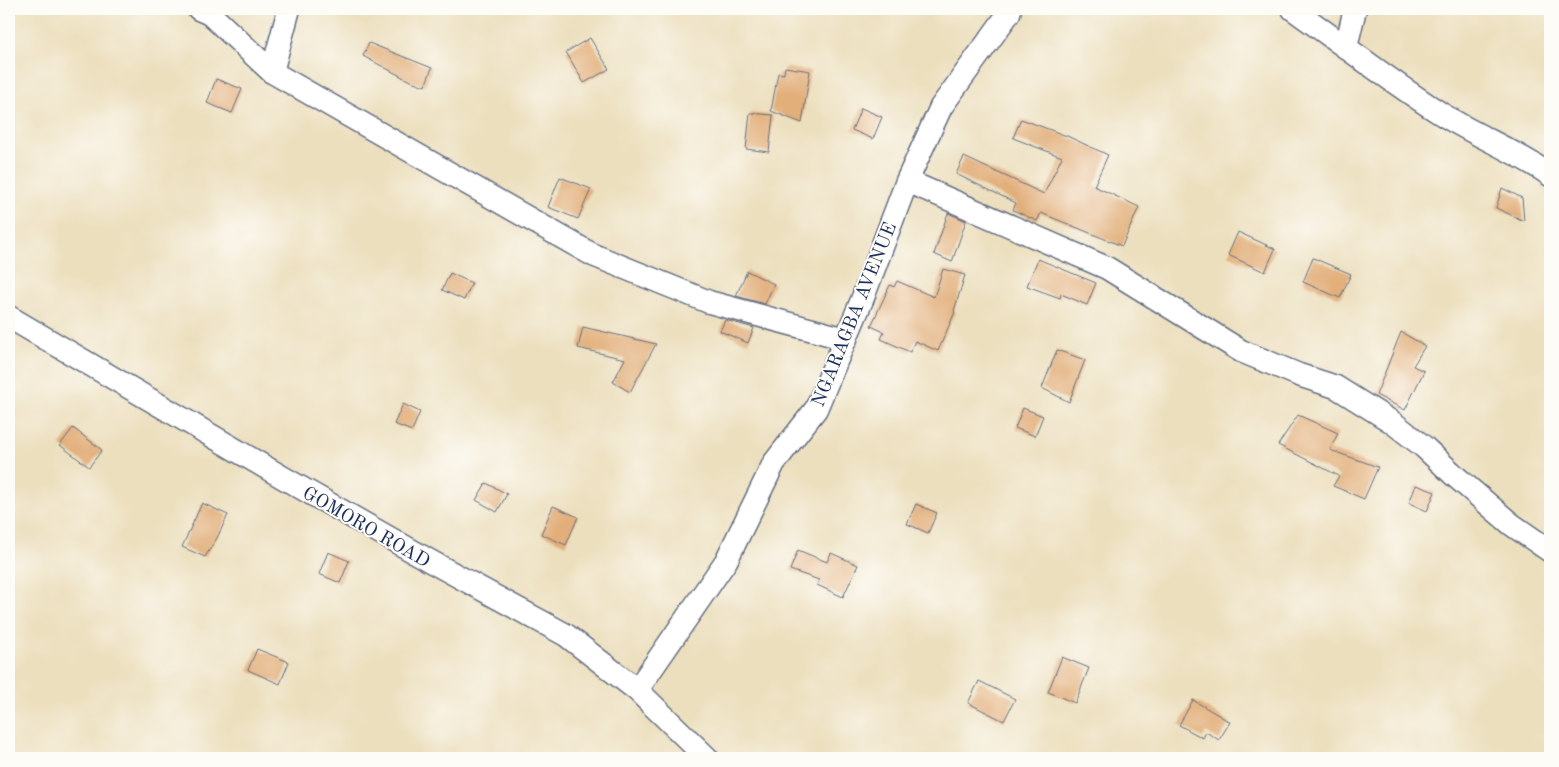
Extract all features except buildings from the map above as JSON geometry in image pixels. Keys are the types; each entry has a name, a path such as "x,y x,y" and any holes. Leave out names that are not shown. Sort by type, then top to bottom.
{"street":[{"path":"200,9 210,14 272,72 592,255 709,302 846,339"},
{"path":"272,72 290,9"},
{"name":"NGARAGBA AVENUE","path":"637,690 726,561 774,463 816,409 862,300 907,181 941,107 1010,9"},
{"path":"1293,9 1442,114 1550,175"},
{"path":"1346,47 1355,9"},
{"path":"907,181 1106,268 1241,351 1299,375 1336,386 1392,422 1418,442 1511,524 1550,550"},
{"name":"GOMORO ROAD","path":"9,316 290,482 430,562 566,635 637,690 707,758"}]}
